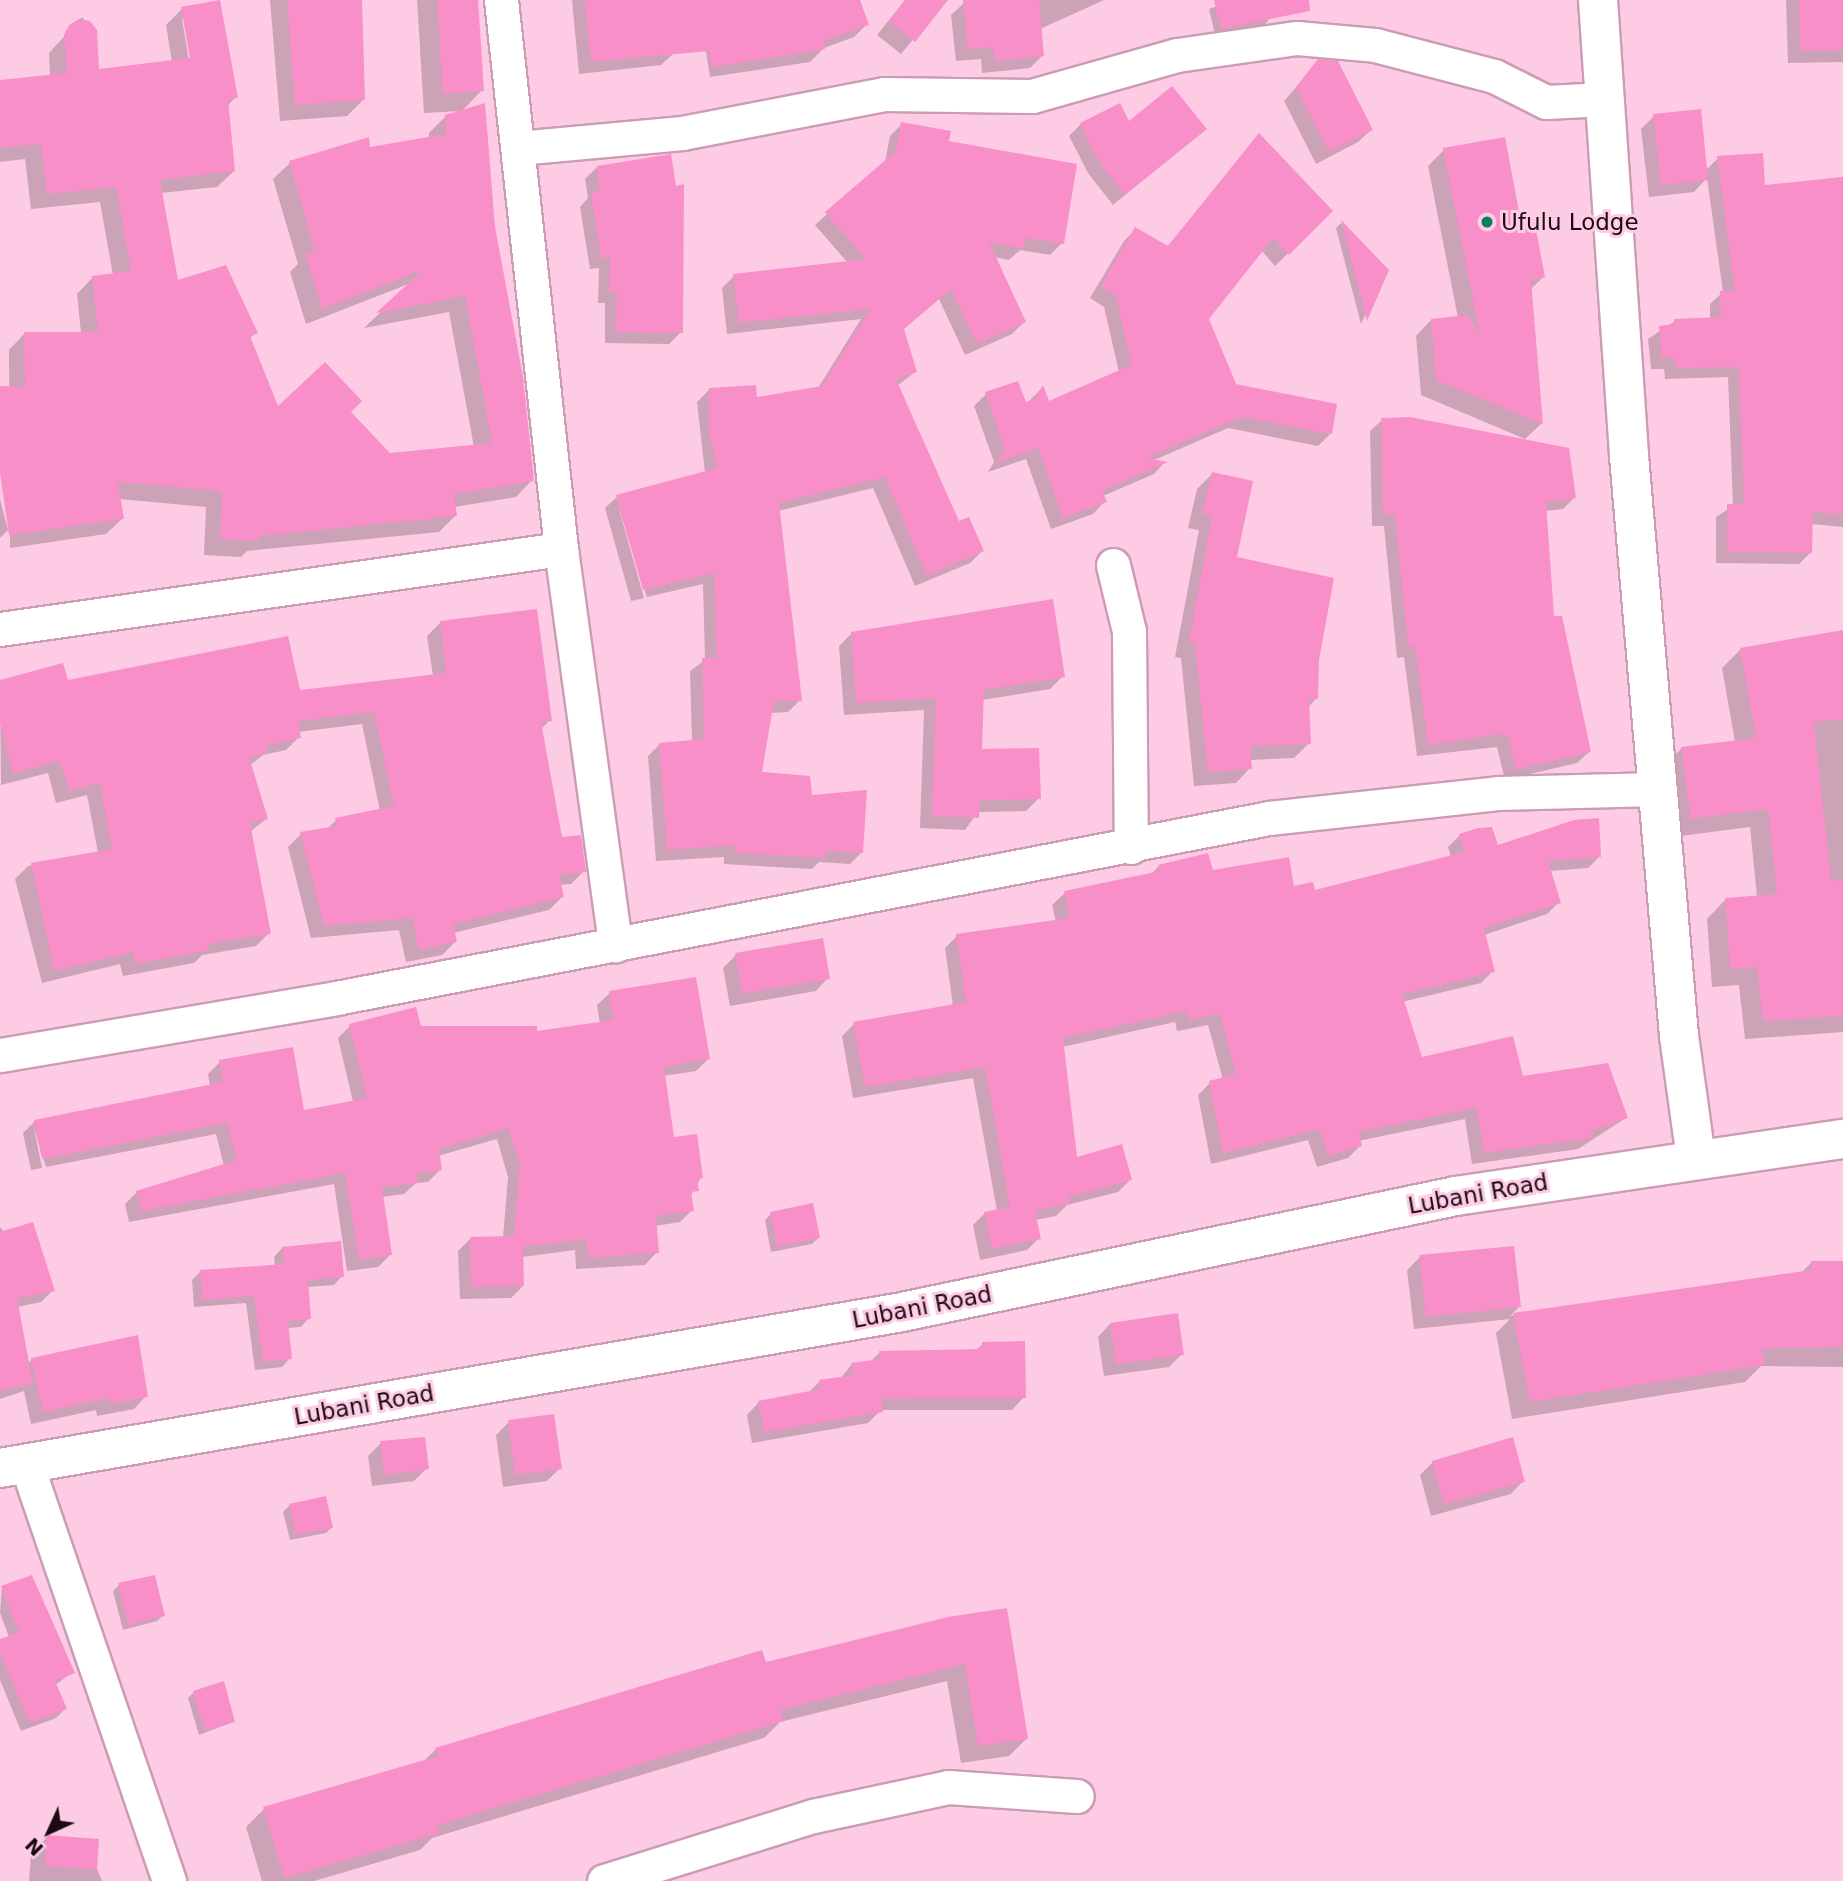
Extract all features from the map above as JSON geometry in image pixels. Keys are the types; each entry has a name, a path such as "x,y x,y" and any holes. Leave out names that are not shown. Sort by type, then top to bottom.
{"street":[{"path":"501,0 561,550 615,945"},
{"path":"1598,0 1629,456 1679,1036 1696,1159"},
{"path":"518,148 682,133 884,94 1032,96 1177,55 1297,38 1375,45 1494,76 1546,102 1605,99"},
{"path":"0,629 561,550"},
{"path":"1113,565 1129,631 1131,847"},
{"path":"0,1055 615,945 1296,815 1498,793 1658,789"},
{"name":"Lubani Road","path":"13,1466 902,1312 1456,1196 1843,1139"},
{"path":"13,1466 169,1881"},
{"path":"604,1881 813,1816 947,1787 1077,1796"}],"building":[{"path":"220,0 238,98 228,99 235,171 160,180 178,280 226,265 258,333 250,336 278,406 325,362 362,401 351,412 390,453 492,443 465,296 376,313 423,270 322,309 306,254 315,251 289,161 369,137 370,147 446,134 445,115 485,103 495,227 523,377 534,481 454,494 457,516 259,536 259,541 220,539 222,491 118,482 124,519 9,535 0,473 0,386 25,387 24,332 98,332 92,276 131,271 116,187 47,194 41,144 0,148 0,80 67,73 64,35 69,25 79,19 90,21 97,30 99,69 190,58 181,7"},
{"path":"287,0 362,0 365,100 295,105"},
{"path":"437,0 478,0 484,91 443,94"},
{"path":"584,0 860,0 869,25 823,41 825,49 712,67 709,51 591,62"},
{"path":"905,0 948,0 915,42 889,21"},
{"path":"963,0 1039,0 1044,56 995,61 993,47 968,49"},
{"path":"1214,0 1309,0 1310,11 1221,29"},
{"path":"1799,0 1843,0 1843,50 1800,51"},
{"path":"1318,59 1338,61 1373,130 1329,152 1296,87"},
{"path":"1172,86 1207,129 1125,195 1099,162 1080,123 1120,103 1129,121"},
{"path":"1701,109 1708,180 1661,185 1653,114"},
{"path":"901,122 951,131 949,141 1077,164 1064,244 1025,238 1023,249 989,242 1026,322 977,344 951,289 904,329 917,372 896,379 959,521 969,517 984,551 927,576 885,477 779,503 802,701 774,701 762,772 810,776 812,795 867,790 863,853 825,850 826,858 735,853 735,845 667,850 659,743 704,739 702,658 717,658 714,573 643,590 616,495 717,468 709,431 709,388 756,385 757,397 822,386 871,309 739,323 733,274 866,259 825,212 896,151"},
{"path":"1259,133 1333,211 1289,255 1273,238 1209,319 1236,384 1337,404 1332,434 1241,417 1146,458 1168,462 1102,491 1107,502 1063,518 1038,448 997,462 1005,449 985,392 1018,381 1026,402 1034,399 1043,385 1049,401 1131,365 1116,295 1101,286 1135,227 1168,246"},
{"path":"1505,137 1520,217 1534,219 1545,277 1531,280 1543,424 1436,380 1431,319 1468,315 1480,335 1443,148"},
{"path":"1763,153 1765,185 1843,177 1843,515 1813,512 1812,553 1727,552 1727,504 1744,504 1739,367 1676,368 1675,358 1662,358 1659,326 1674,324 1674,319 1721,317 1720,291 1735,291 1717,156"},
{"path":"671,154 676,186 684,184 683,333 616,332 617,292 609,292 610,257 601,258 591,193 600,191 597,166"},
{"path":"1341,220 1389,270 1367,321"},
{"path":"1410,417 1569,448 1576,498 1546,502 1554,616 1562,616 1591,752 1516,769 1508,736 1502,734 1428,745 1415,646 1408,647 1395,515 1383,515 1381,418"},
{"path":"1212,472 1253,481 1237,557 1334,578 1319,660 1318,699 1309,699 1311,744 1250,746 1252,769 1208,772 1195,644 1189,643 1212,516 1202,514"},
{"path":"1053,599 1065,677 984,690 982,749 1039,748 1041,799 980,800 979,818 932,816 936,698 856,703 851,632"},
{"path":"537,609 552,721 541,722 562,837 581,835 586,872 559,875 564,897 453,924 457,942 419,950 412,918 324,926 300,832 337,826 335,818 394,806 374,712 298,721 301,738 266,745 268,752 249,757 268,819 250,823 271,934 207,944 209,950 135,964 133,952 54,971 31,863 112,849 100,783 69,791 60,761 13,773 0,722 0,680 63,663 68,680 288,636 300,690 446,673 440,621"},
{"path":"1843,630 1843,719 1814,722 1831,881 1843,880 1843,1016 1763,1021 1757,967 1730,969 1725,898 1777,894 1768,809 1691,819 1681,747 1756,738 1740,648"},
{"path":"1599,818 1601,857 1548,861 1561,903 1484,928 1495,972 1402,994 1422,1057 1513,1036 1523,1076 1608,1063 1628,1118 1591,1131 1592,1138 1484,1153 1476,1108 1358,1132 1362,1146 1328,1156 1320,1129 1223,1153 1209,1081 1236,1074 1220,1014 1189,1020 1187,1011 1063,1038 1077,1157 1122,1144 1132,1180 1069,1197 1070,1204 1035,1211 1041,1239 992,1249 984,1212 1010,1207 985,1067 865,1087 853,1022 966,1002 956,934 1069,918 1064,891 1160,871 1158,865 1208,853 1213,870 1289,857 1294,886 1313,882 1315,890 1464,852 1459,834 1478,828 1492,827 1498,845 1574,820"},
{"path":"823,938 830,979 742,994 735,953"},
{"path":"696,977 710,1059 664,1067 674,1137 697,1134 703,1178 697,1179 699,1191 691,1192 694,1211 656,1216 659,1253 588,1258 586,1239 523,1247 524,1286 471,1287 470,1237 514,1236 520,1164 508,1128 439,1149 442,1170 417,1173 418,1183 382,1187 392,1255 359,1260 345,1173 141,1211 136,1191 237,1160 227,1123 42,1159 34,1120 223,1082 219,1060 293,1047 304,1110 367,1098 349,1024 416,1007 421,1026 537,1026 537,1031 613,1020 609,991"},
{"path":"813,1203 820,1238 777,1247 770,1212"},
{"path":"33,1222 55,1291 17,1298 33,1384 0,1390 0,1232"},
{"path":"341,1241 344,1277 308,1280 311,1319 288,1321 292,1359 263,1362 254,1296 202,1300 200,1270 284,1264 282,1247"},
{"path":"1514,1246 1521,1307 1426,1317 1419,1255"},
{"path":"1811,1261 1843,1261 1843,1347 1762,1348 1765,1365 1530,1402 1513,1313 1811,1270"},
{"path":"1178,1313 1184,1355 1116,1364 1110,1323"},
{"path":"138,1335 148,1397 110,1404 109,1398 43,1412 31,1358"},
{"path":"1025,1341 1026,1398 881,1399 883,1412 764,1432 758,1401 820,1389 819,1380 853,1375 851,1363 880,1359 879,1351 982,1349 982,1342"},
{"path":"554,1414 562,1469 515,1475 508,1420"},
{"path":"425,1437 429,1469 384,1475 380,1441"},
{"path":"1513,1437 1525,1482 1444,1504 1432,1461"},
{"path":"326,1496 333,1528 296,1535 289,1504"},
{"path":"32,1575 75,1673 55,1681 67,1709 30,1723 0,1653 0,1639 19,1632 1,1586"},
{"path":"155,1575 165,1616 128,1625 118,1583"},
{"path":"1007,1608 1028,1739 978,1746 965,1664 780,1710 784,1721 438,1825 440,1833 284,1878 263,1807 438,1756 435,1748 762,1650 766,1662 948,1617"},
{"path":"224,1681 235,1722 205,1731 193,1691"},
{"path":"47,1835 99,1839 97,1870 45,1866"}],"place":[{"name":"Ufulu Lodge","path":"1487,222"}]}
